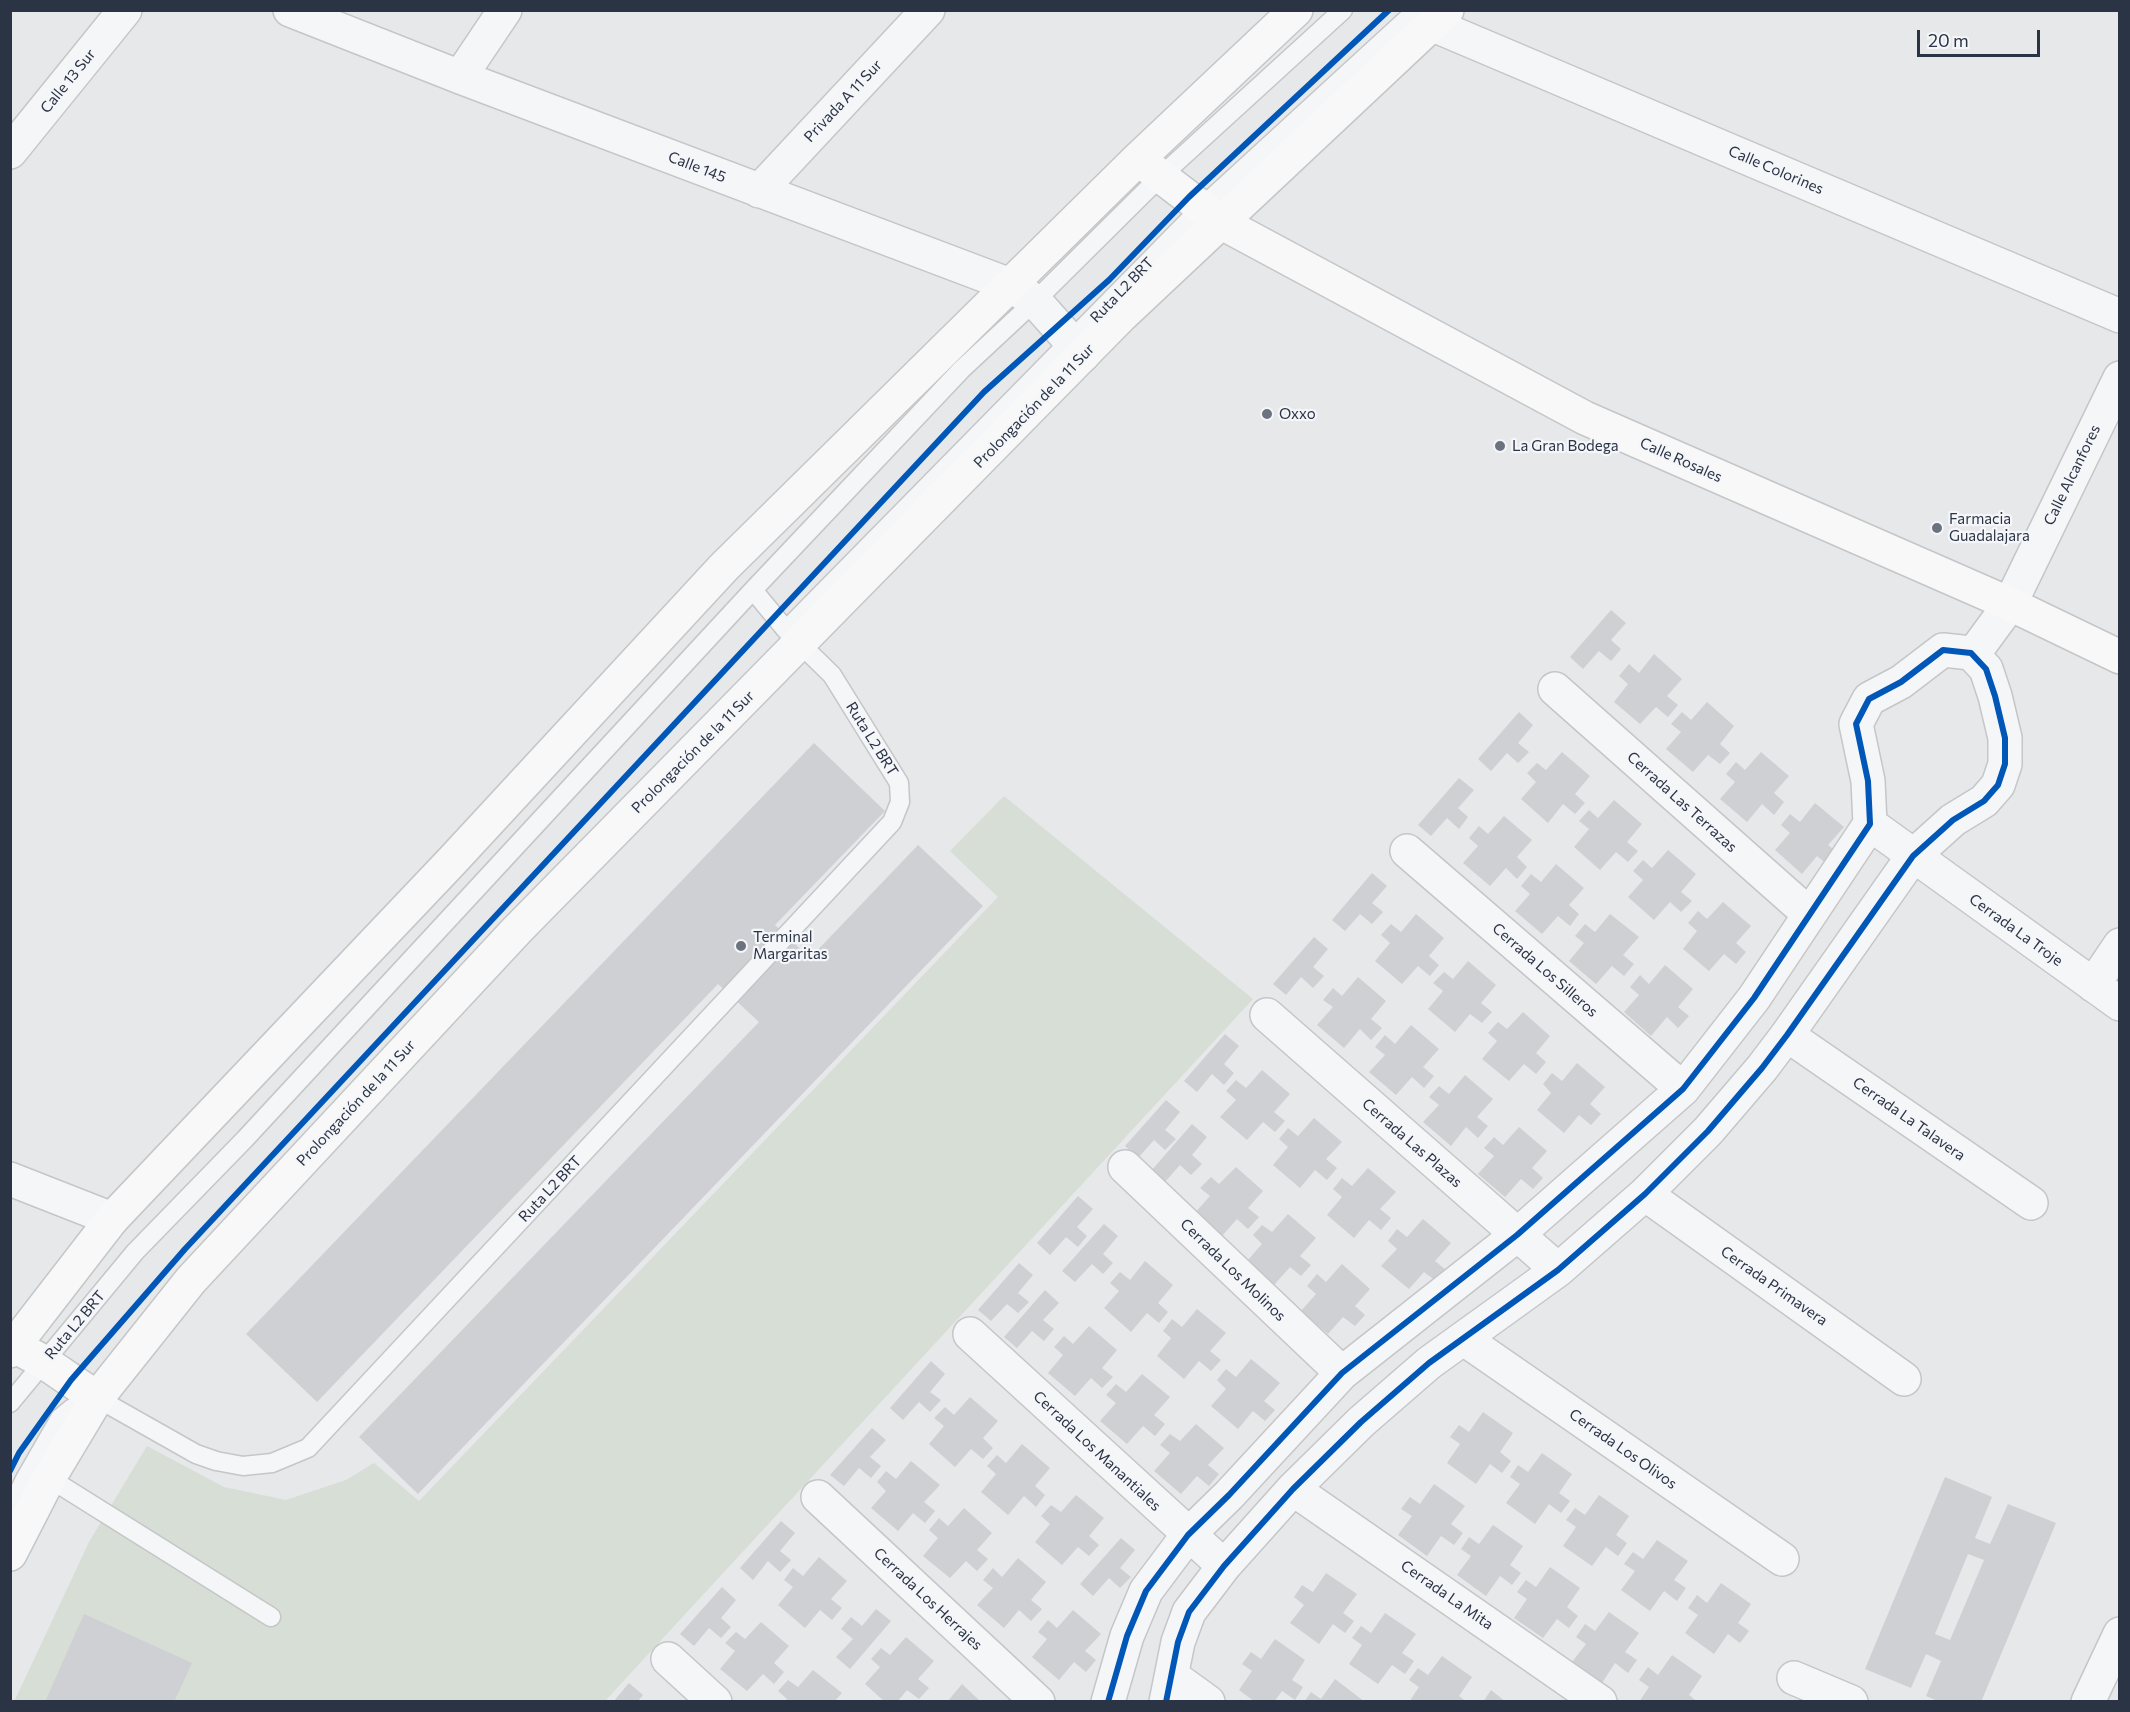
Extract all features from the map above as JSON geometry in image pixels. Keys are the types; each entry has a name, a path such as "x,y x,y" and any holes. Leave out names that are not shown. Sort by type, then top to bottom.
{"main road":[{"path":"97,1398 44,1362 12,1348 112,1219 460,853 724,567 1022,293 1149,168 1296,10"},
{"name":"Prolongación de la 11 Sur","path":"10,1554 49,1478 97,1398 191,1280 500,947 793,637 1077,349 1122,315 1212,215 1432,15"},
{"name":"Calle Rosales","path":"1149,168 1212,215 1585,418 2010,604 2120,657"}],"street":[{"name":"Calle 13 Sur","path":"10,152 125,10"},
{"name":"Calle 145","path":"290,10 1022,293 1077,349"},
{"path":"460,77 505,10"},
{"name":"Privada A 11 Sur","path":"759,191 928,10"},
{"name":"Calle Colorines","path":"1432,15 2120,316"},
{"name":"Calle Alcanfores","path":"1971,653 1977,649 2010,604 2120,378"},
{"path":"1108,1701 1127,1636 1146,1591 1188,1535 1342,1373 1517,1235 1683,1089 1754,998 1870,824 1868,781 1856,724 1869,699 1901,682 1943,650 1971,653 1986,669 2005,738 2005,764 1998,785 1984,801 1953,820 1913,855 1787,1035 1708,1131 1645,1194 1558,1270 1429,1363 1361,1422 1293,1489 1224,1566 1189,1612 1178,1642 1169,1689 1208,1701"},
{"name":"Cerrada Las Terrazas","path":"1555,689 1809,914"},
{"path":"1870,824 1913,855"},
{"name":"Cerrada Los Silleros","path":"1407,851 1683,1089"},
{"name":"Cerrada La Troje","path":"1913,855 2120,1004"},
{"path":"2092,985 2120,945"},
{"name":"Cerrada Las Plazas","path":"1267,1015 1558,1270"},
{"name":"Cerrada La Talavera","path":"1787,1035 2031,1203"},
{"name":"Cerrada Los Molinos","path":"1125,1167 1342,1373"},
{"path":"10,1179 112,1219"},
{"name":"Cerrada Primavera","path":"1645,1194 1904,1379"},
{"name":"Cerrada Los Manantiales","path":"970,1334 1224,1566"},
{"name":"Cerrada Los Olivos","path":"1464,1339 1782,1559"},
{"name":"Cerrada La Mita","path":"1293,1489 1600,1701"},
{"name":"Cerrada Los Herrajes","path":"818,1497 1038,1701"},
{"path":"2088,1701 2120,1634"},
{"path":"668,1659 715,1701"},
{"path":"1794,1678 1851,1701"}],"lane":[{"path":"1149,168 1344,10"},
{"name":"Ruta L2 BRT","path":"10,1403 135,1252 245,1139 753,590 962,369 1022,293"},
{"name":"Ruta L2 BRT","path":"97,1398 196,1454 216,1461 243,1466 272,1463 308,1448 892,822 900,802 899,783 832,675 793,637 753,590"},
{"path":"10,1510 60,1418 89,1398 97,1398"},
{"path":"49,1478 271,1617"}],"shaded area":[{"path":"1004,796 1253,999 605,1701 14,1702 89,1542 147,1446 224,1487 286,1500 346,1480 374,1463 419,1501 998,897 950,851"}],"building":[{"path":"1611,610 1626,623 1611,640 1621,649 1611,661 1599,651 1583,669 1570,657"},
{"path":"1654,654 1682,679 1667,696 1678,705 1668,717 1656,707 1640,724 1614,702 1628,684 1619,676 1629,664 1639,673"},
{"path":"1707,702 1734,726 1720,744 1730,753 1720,764 1708,755 1693,772 1666,749 1681,732 1671,724 1682,712 1691,720"},
{"path":"1519,712 1533,725 1518,743 1529,752 1518,763 1507,753 1491,771 1478,759"},
{"path":"814,743 885,811 775,925 810,958 918,845 983,906 418,1494 359,1437 759,1022 718,984 317,1402 246,1334"},
{"path":"1562,752 1590,776 1575,794 1585,803 1575,814 1563,804 1548,823 1521,799 1536,782 1527,773 1537,763 1546,770"},
{"path":"1761,752 1789,776 1774,793 1784,802 1774,815 1762,804 1747,822 1720,799 1735,782 1726,774 1736,762 1745,770"},
{"path":"1459,778 1474,790 1458,808 1468,817 1459,829 1447,818 1431,836 1418,825"},
{"path":"1614,800 1642,824 1627,842 1638,851 1628,862 1616,852 1600,870 1574,847 1589,829 1579,821 1589,810 1598,818"},
{"path":"1815,803 1844,827 1828,845 1839,854 1829,866 1817,856 1802,874 1775,850 1790,833 1781,825 1790,814 1800,822"},
{"path":"1504,816 1532,840 1517,857 1527,867 1517,879 1506,868 1490,886 1463,863 1478,846 1469,838 1479,826 1488,834"},
{"path":"1668,850 1696,874 1681,892 1692,901 1681,912 1670,902 1654,920 1628,897 1643,880 1633,871 1643,860 1652,868"},
{"path":"1556,864 1584,888 1569,905 1579,914 1570,926 1558,916 1542,934 1515,911 1530,894 1521,886 1531,874 1541,882"},
{"path":"1372,873 1387,886 1372,903 1383,912 1372,924 1360,914 1345,931 1332,920"},
{"path":"1723,902 1751,926 1736,943 1746,952 1736,964 1724,954 1709,971 1683,949 1697,931 1688,923 1698,911 1707,919"},
{"path":"1416,914 1444,938 1429,956 1439,965 1430,976 1418,966 1402,984 1375,961 1390,943 1381,935 1391,924 1401,932"},
{"path":"1610,914 1639,937 1623,955 1634,964 1624,976 1612,966 1596,984 1569,961 1584,943 1575,936 1585,924 1595,932"},
{"path":"1314,937 1328,949 1313,967 1324,976 1313,988 1301,977 1286,995 1273,984"},
{"path":"1468,961 1496,985 1481,1003 1492,1012 1482,1023 1470,1014 1455,1032 1428,1009 1443,991 1433,983 1444,972 1453,979"},
{"path":"1665,965 1693,989 1678,1007 1689,1016 1678,1028 1667,1017 1651,1036 1624,1012 1639,995 1630,987 1640,975 1649,984"},
{"path":"1358,977 1386,1001 1371,1019 1382,1028 1371,1040 1360,1029 1344,1048 1317,1025 1333,1007 1323,1000 1333,988 1342,996"},
{"path":"1523,1012 1550,1036 1536,1053 1546,1062 1536,1074 1524,1064 1509,1081 1482,1059 1497,1041 1488,1033 1498,1022 1507,1029"},
{"path":"1411,1025 1439,1049 1423,1067 1434,1076 1424,1088 1412,1077 1396,1095 1369,1072 1385,1055 1375,1047 1385,1035 1395,1044"},
{"path":"1225,1034 1239,1046 1224,1064 1234,1073 1224,1085 1212,1074 1197,1092 1184,1081"},
{"path":"1577,1063 1605,1087 1590,1104 1601,1114 1591,1125 1579,1115 1564,1133 1537,1110 1551,1093 1543,1084 1552,1073 1562,1081"},
{"path":"1262,1070 1290,1094 1274,1112 1285,1121 1275,1132 1263,1122 1247,1140 1220,1117 1236,1100 1226,1091 1236,1080 1246,1088"},
{"path":"1465,1075 1493,1099 1477,1117 1488,1126 1478,1138 1466,1127 1451,1146 1423,1122 1439,1105 1429,1097 1439,1086 1449,1094"},
{"path":"1166,1100 1180,1112 1165,1130 1176,1139 1165,1150 1154,1140 1138,1158 1125,1146"},
{"path":"1314,1118 1342,1142 1326,1159 1337,1168 1327,1180 1315,1170 1300,1188 1273,1165 1288,1147 1279,1139 1288,1128 1298,1136"},
{"path":"1192,1124 1207,1137 1192,1155 1202,1164 1191,1175 1180,1165 1164,1183 1151,1171"},
{"path":"1519,1127 1547,1151 1532,1168 1543,1178 1533,1189 1521,1179 1505,1197 1478,1174 1494,1156 1484,1148 1494,1137 1503,1145"},
{"path":"1236,1167 1263,1191 1248,1208 1259,1217 1248,1229 1237,1219 1221,1237 1194,1214 1210,1196 1200,1188 1211,1177 1219,1184"},
{"path":"1368,1168 1396,1192 1380,1209 1391,1218 1381,1230 1369,1220 1354,1238 1327,1215 1342,1197 1333,1189 1342,1178 1352,1186"},
{"path":"1078,1196 1093,1209 1077,1227 1087,1236 1078,1247 1066,1237 1050,1255 1037,1243"},
{"path":"1288,1214 1316,1238 1300,1256 1311,1265 1301,1276 1290,1267 1274,1285 1247,1261 1262,1244 1253,1235 1262,1225 1272,1232"},
{"path":"1423,1219 1451,1243 1435,1261 1446,1270 1436,1281 1424,1272 1409,1289 1381,1266 1397,1249 1388,1241 1397,1229 1407,1237"},
{"path":"1104,1224 1118,1236 1103,1254 1113,1263 1103,1274 1092,1264 1075,1282 1062,1271"},
{"path":"1145,1261 1173,1285 1158,1303 1168,1312 1159,1323 1147,1313 1131,1332 1104,1308 1119,1291 1110,1283 1120,1272 1130,1280"},
{"path":"1019,1263 1033,1275 1018,1293 1029,1302 1018,1313 1007,1304 991,1321 978,1310"},
{"path":"1342,1264 1370,1289 1355,1306 1365,1315 1355,1326 1343,1317 1328,1334 1301,1311 1316,1294 1307,1286 1317,1274 1326,1282"},
{"path":"1045,1290 1059,1303 1043,1320 1054,1329 1044,1341 1032,1331 1017,1348 1004,1337"},
{"path":"1197,1309 1226,1333 1210,1351 1221,1360 1211,1371 1199,1361 1184,1379 1157,1356 1171,1338 1163,1331 1172,1319 1182,1327"},
{"path":"1089,1326 1117,1350 1102,1368 1113,1377 1102,1388 1091,1378 1075,1396 1048,1373 1063,1355 1054,1347 1064,1336 1073,1344"},
{"path":"1251,1359 1280,1383 1264,1401 1275,1410 1265,1421 1253,1411 1238,1429 1211,1406 1226,1389 1217,1380 1226,1369 1236,1377"},
{"path":"931,1361 945,1374 930,1392 941,1400 930,1412 919,1402 903,1420 890,1408"},
{"path":"1142,1374 1170,1397 1154,1415 1165,1424 1155,1436 1143,1426 1127,1444 1100,1421 1116,1403 1106,1395 1116,1384 1126,1392"},
{"path":"970,1397 998,1421 983,1438 993,1448 983,1459 971,1449 955,1467 929,1444 944,1426 934,1418 945,1407 954,1415"},
{"path":"1483,1412 1513,1433 1500,1452 1511,1461 1502,1473 1490,1464 1476,1484 1447,1463 1460,1444 1450,1437 1459,1425 1469,1432"},
{"path":"1196,1424 1224,1448 1208,1465 1219,1474 1209,1486 1197,1476 1181,1494 1154,1471 1170,1453 1160,1445 1170,1434 1180,1441"},
{"path":"872,1428 886,1440 870,1457 881,1466 871,1478 859,1468 844,1486 830,1475"},
{"path":"1022,1444 1050,1468 1035,1486 1045,1495 1036,1507 1024,1496 1008,1515 981,1492 996,1474 987,1466 997,1455 1006,1463"},
{"path":"1542,1453 1572,1474 1559,1493 1570,1501 1561,1513 1549,1504 1535,1524 1506,1503 1520,1484 1510,1477 1518,1465 1528,1472"},
{"path":"911,1461 940,1485 924,1502 935,1511 925,1523 913,1513 898,1531 871,1508 886,1491 877,1482 886,1471 896,1479"},
{"path":"1945,1477 1992,1497 1975,1538 1990,1544 2008,1504 2056,1523 1981,1702 1940,1702 1926,1696 1941,1661 1926,1654 1911,1688 1865,1669","holes":["1968,1554 1984,1560 1950,1640 1935,1634"]},
{"path":"1434,1484 1465,1506 1451,1524 1463,1533 1454,1545 1441,1536 1427,1556 1398,1535 1412,1516 1401,1509 1410,1497 1420,1504"},
{"path":"1076,1495 1104,1518 1089,1536 1099,1545 1089,1556 1078,1547 1062,1565 1035,1542 1050,1524 1041,1516 1051,1505 1061,1512"},
{"path":"1599,1495 1629,1516 1616,1535 1627,1543 1618,1556 1606,1547 1592,1566 1563,1546 1576,1527 1566,1520 1575,1508 1585,1515"},
{"path":"964,1508 992,1533 977,1550 988,1559 977,1571 966,1561 950,1578 923,1556 938,1538 929,1530 939,1518 948,1526"},
{"path":"781,1521 795,1533 780,1551 791,1560 780,1572 768,1561 753,1580 740,1568"},
{"path":"1493,1525 1523,1546 1510,1565 1521,1573 1512,1585 1500,1576 1486,1596 1457,1575 1471,1556 1461,1549 1469,1537 1479,1544"},
{"path":"1121,1538 1135,1550 1120,1568 1131,1577 1120,1588 1109,1578 1093,1596 1080,1584"},
{"path":"1657,1540 1688,1561 1674,1580 1686,1588 1677,1601 1664,1591 1650,1611 1621,1590 1635,1571 1624,1564 1633,1552 1643,1559"},
{"path":"819,1557 847,1581 831,1599 842,1608 832,1620 820,1610 805,1628 778,1605 793,1587 784,1580 793,1568 803,1576"},
{"path":"1018,1558 1046,1582 1031,1600 1042,1609 1031,1621 1019,1610 1004,1628 977,1605 993,1588 983,1580 993,1568 1002,1577"},
{"path":"1550,1567 1580,1588 1567,1607 1578,1616 1569,1628 1557,1619 1543,1638 1514,1618 1527,1599 1517,1592 1526,1580 1536,1587"},
{"path":"1326,1573 1357,1594 1343,1613 1354,1621 1345,1633 1333,1624 1319,1644 1290,1623 1304,1605 1294,1597 1302,1585 1313,1592"},
{"path":"1721,1583 1751,1604 1738,1623 1749,1631 1740,1643 1728,1634 1714,1654 1685,1633 1698,1615 1688,1608 1697,1595 1707,1603"},
{"path":"722,1587 736,1600 721,1618 731,1627 721,1638 709,1628 694,1646 680,1634"},
{"path":"876,1609 891,1621 850,1669 836,1657 853,1639 841,1629 851,1617 862,1626"},
{"path":"1073,1610 1101,1634 1085,1651 1096,1660 1086,1672 1074,1662 1059,1680 1032,1657 1047,1639 1038,1632 1048,1620 1057,1628"},
{"path":"1609,1612 1639,1633 1625,1652 1637,1660 1628,1673 1615,1663 1602,1683 1572,1662 1586,1644 1576,1637 1585,1624 1595,1631"},
{"path":"1385,1613 1416,1634 1402,1653 1414,1661 1405,1674 1392,1665 1378,1684 1349,1664 1362,1645 1352,1638 1361,1626 1371,1633"},
{"path":"84,1614 192,1663 174,1702 45,1702"},
{"path":"761,1622 789,1646 774,1663 784,1672 774,1684 763,1674 747,1691 720,1669 735,1651 725,1643 736,1632 745,1639"},
{"path":"906,1637 934,1661 918,1679 929,1688 919,1699 907,1690 897,1702 885,1702 865,1684 880,1667 871,1659 881,1648 890,1655"},
{"path":"1275,1639 1305,1660 1292,1680 1303,1687 1295,1700 1282,1691 1274,1702 1255,1702 1239,1690 1252,1671 1242,1664 1251,1652 1261,1659"},
{"path":"1672,1655 1702,1676 1689,1695 1698,1702 1639,1702 1649,1687 1639,1680 1648,1667 1658,1675"},
{"path":"1442,1656 1472,1677 1459,1696 1467,1702 1409,1702 1419,1687 1409,1680 1418,1668 1428,1675"},
{"path":"813,1670 842,1693 834,1702 785,1702 787,1699 778,1691 788,1680 798,1687"},
{"path":"1335,1679 1365,1702 1304,1702 1311,1692 1321,1699"},
{"path":"629,1683 643,1695 637,1702 613,1702"},
{"path":"962,1684 981,1702 947,1702"},
{"path":"1491,1690 1506,1702 1483,1702"}],"cycle path":[{"path":"10,1471 19,1453 71,1380 185,1249 984,392 1109,280 1189,197 1389,10"},
{"path":"1108,1702 1127,1636 1146,1591 1188,1535 1229,1495 1342,1373 1517,1235 1683,1089 1754,998 1870,824 1868,781 1856,724 1869,699 1901,682 1943,650 1971,653 1986,669 2005,738 2005,764 1998,785 1984,801 1953,820 1913,856 1762,1068 1708,1131 1645,1194 1558,1270 1429,1363 1361,1422 1293,1489 1224,1566 1189,1612 1178,1642 1166,1702"}],"place":[{"name":"Oxxo","path":"1267,414"},
{"name":"La Gran Bodega","path":"1500,446"},
{"name":"Farmacia Guadalajara","path":"1937,528"},
{"name":"Terminal Margaritas","path":"741,946"}]}
